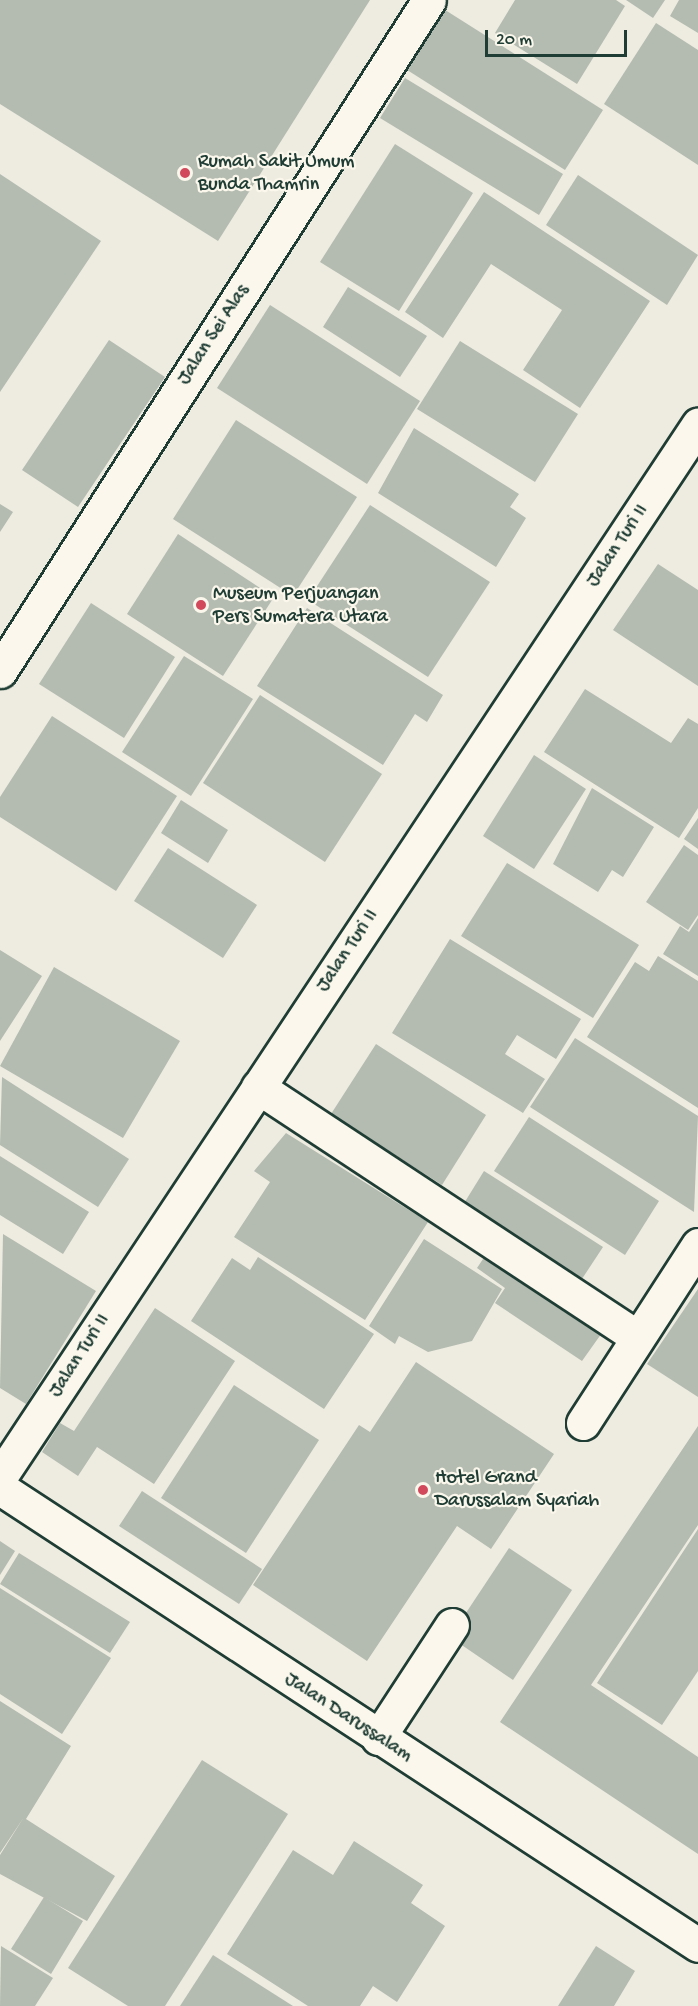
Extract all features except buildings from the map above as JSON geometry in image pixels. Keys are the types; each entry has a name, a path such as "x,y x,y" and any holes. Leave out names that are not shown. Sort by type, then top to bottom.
{"street":[{"name":"Jalan Sei Alas","path":"0,671 429,0"},
{"name":"Jalan Turi II","path":"0,1477 698,425"},
{"path":"258,1087 637,1337"},
{"path":"583,1423 698,1245"},
{"name":"Jalan Darussalam","path":"0,1488 378,1738 698,1945"},
{"path":"378,1738 452,1625"}],"place":[{"name":"Rumah Sakit Umum Bunda Thamrin","path":"185,173"},
{"name":"Museum Perjuangan Pers Sumatera Utara","path":"201,605"},
{"name":"Hotel Grand Darussalam Syariah","path":"423,1490"}]}
